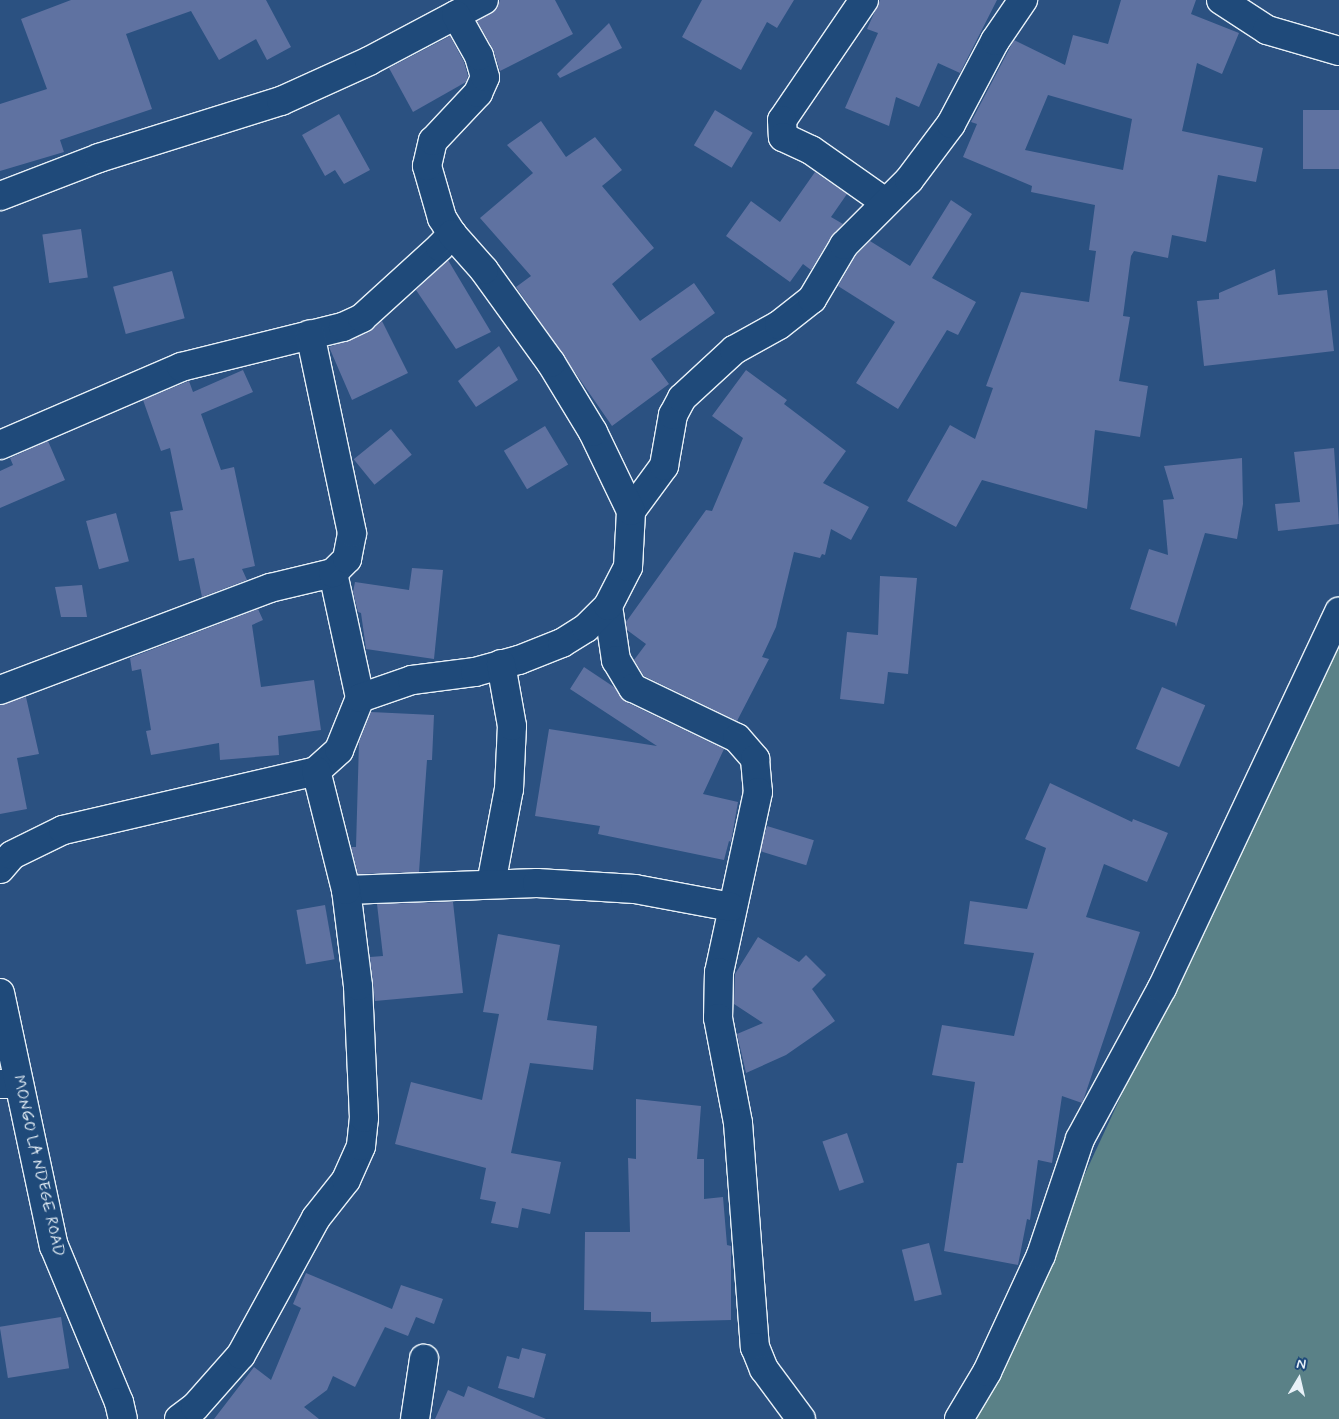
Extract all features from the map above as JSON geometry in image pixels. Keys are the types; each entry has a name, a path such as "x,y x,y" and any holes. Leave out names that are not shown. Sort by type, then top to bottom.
{"street":[{"path":"0,196 99,158 281,101 484,0"},
{"path":"864,0 782,120 784,137 811,150 885,202"},
{"path":"631,511 664,466 673,415 682,398 734,350 779,325 812,299 844,245 909,180 951,124 995,41 1023,0"},
{"path":"1221,0 1267,30 1339,51"},
{"path":"360,698 412,680 475,672 562,643 586,628 608,606 628,567 631,511 593,432 551,363 484,270 452,234 442,218 427,166 433,141 478,92 485,77 479,56 456,15"},
{"path":"0,446 181,367 343,327 362,318 452,234"},
{"path":"0,690 270,588 333,573 347,559 352,533 310,334"},
{"path":"0,870 12,855 63,830 316,771 340,750 360,698 333,573"},
{"path":"608,606 616,660 633,688 737,738 755,759 758,792 731,907 719,972 717,1005 738,1123 751,1330 764,1369 801,1419"},
{"path":"959,1419 987,1372 1041,1254 1080,1139 1162,988 1339,612"},
{"path":"491,884 509,789 512,726 502,664"},
{"path":"179,1419 195,1407 242,1355 316,1218 346,1180 360,1146 364,1118 358,986 346,890 316,771"},
{"path":"346,890 537,883 635,889 731,907"},
{"name":"MONGO LA NDEGE ROAD","path":"0,993 9,1084 54,1246 120,1402 123,1419"},
{"path":"415,1419 424,1359"}],"green space":[{"path":"1339,627 1339,1419 971,1419"}],"building":[{"path":"71,0 266,0 291,47 267,60 256,39 219,60 191,11 126,34 152,109 60,140 64,152 0,171 0,104 47,89 21,19"},
{"path":"500,0 555,0 573,34 500,71 493,49 477,21 497,9"},
{"path":"702,0 794,0 777,28 767,22 741,70 682,37"},
{"path":"880,0 997,0 960,73 938,63 919,107 896,97 889,126 845,108 878,33 867,29"},
{"path":"1121,0 1196,0 1191,14 1239,33 1222,74 1197,63 1182,131 1263,148 1256,182 1218,175 1206,242 1172,235 1168,258 1134,251 1131,256 1123,316 1130,317 1119,381 1148,386 1140,437 1095,430 1087,509 982,480 956,527 907,501 950,425 975,439 993,388 986,386 1021,292 1089,302 1096,251 1089,250 1095,205 1031,192 1032,186 963,157 977,124 971,122 1014,40 1065,65 1073,35 1108,44","holes":["1048,95 1132,119 1123,170 1025,150"]},
{"path":"609,23 622,48 560,78 557,74"},
{"path":"450,36 464,62 468,76 466,82 413,112 389,68"},
{"path":"715,110 753,133 732,168 694,145"},
{"path":"1303,110 1339,110 1339,169 1303,169"},
{"path":"339,114 370,170 344,184 335,170 325,176 302,135"},
{"path":"541,121 566,157 595,137 622,170 602,186 654,248 612,284 640,321 694,283 715,313 651,359 669,384 612,426 516,287 531,276 480,218 533,173 507,145"},
{"path":"815,172 847,194 831,217 843,224 831,237 811,270 803,264 790,282 726,236 751,201 780,222"},
{"path":"951,200 972,214 932,278 976,302 958,335 947,330 898,409 856,383 895,322 838,286 856,255 870,241 910,266"},
{"path":"81,229 88,278 49,283 42,234"},
{"path":"448,260 491,332 456,349 416,290"},
{"path":"1275,269 1278,295 1327,290 1334,351 1204,366 1197,301 1219,299 1219,293"},
{"path":"172,271 185,318 126,334 113,287"},
{"path":"382,321 408,373 352,400 329,347 369,332"},
{"path":"499,346 518,380 476,407 458,381"},
{"path":"243,370 253,392 201,414 221,470 234,467 255,566 242,569 247,580 202,597 194,558 179,561 170,512 183,510 170,448 161,451 143,400 189,381 193,392"},
{"path":"746,370 787,400 784,404 846,451 823,483 869,507 851,540 831,529 825,555 822,554 820,558 794,552 776,627 762,657 769,659 737,721 644,676 634,660 646,644 627,630 626,622 706,510 712,511 743,438 712,416"},
{"path":"545,426 568,465 527,489 504,451"},
{"path":"391,429 412,455 374,485 354,459"},
{"path":"48,441 65,480 0,508 0,471 13,465 10,458"},
{"path":"1334,448 1339,524 1278,531 1275,504 1300,502 1294,452"},
{"path":"1242,458 1243,504 1237,539 1205,533 1176,627 1175,623 1130,609 1149,549 1168,555 1163,500 1174,499 1164,466"},
{"path":"116,513 129,561 99,569 86,521"},
{"path":"412,568 443,570 434,659 366,649 361,613 358,612 353,592 355,582 409,590"},
{"path":"880,576 917,578 908,674 888,672 884,704 840,699 847,632 878,635"},
{"path":"82,585 87,617 61,617 55,587"},
{"path":"258,609 263,620 252,625 261,687 314,680 321,730 278,736 279,755 220,760 219,743 151,755 146,731 151,730 141,669 132,671 130,658"},
{"path":"584,667 614,687 626,702 724,749 703,794 738,802 731,842 729,841 724,860 598,834 600,826 535,816 549,729 657,746 570,689"},
{"path":"1162,687 1205,705 1179,767 1136,749"},
{"path":"26,697 39,754 17,758 27,809 0,814 0,705"},
{"path":"371,712 434,715 432,760 427,760 419,872 358,874 351,847 356,847 359,742"},
{"path":"1050,783 1132,822 1133,819 1168,833 1147,882 1104,864 1086,917 1140,932 1082,1103 1062,1096 1052,1163 1038,1160 1030,1220 1027,1219 1018,1265 944,1251 957,1163 963,1163 975,1082 932,1075 942,1025 1014,1036 1034,953 964,944 970,901 1027,909 1046,848 1025,839"},
{"path":"767,826 814,840 806,865 759,851"},
{"path":"453,902 463,993 375,1001 370,957 383,956 377,904"},
{"path":"325,905 335,959 306,964 296,910"},
{"path":"498,934 560,945 547,1020 597,1026 593,1070 530,1063 511,1153 561,1162 550,1214 522,1208 518,1228 491,1223 496,1202 480,1199 486,1168 395,1144 411,1082 482,1100 499,1014 483,1012"},
{"path":"758,937 799,962 806,955 826,975 812,989 835,1021 786,1055 746,1073 737,1034 763,1023 734,1004 735,974"},
{"path":"636,1099 701,1106 697,1159 704,1159 704,1199 723,1197 727,1245 731,1246 731,1320 651,1322 651,1312 584,1310 585,1232 630,1232 628,1158 636,1159"},
{"path":"847,1133 864,1182 839,1191 822,1141"},
{"path":"929,1243 942,1294 915,1301 902,1250"},
{"path":"306,1273 392,1309 401,1285 443,1299 434,1324 416,1317 408,1336 385,1327 355,1387 333,1376 327,1390 304,1407 319,1419 214,1419 254,1367 271,1380 301,1308 293,1304"},
{"path":"61,1317 69,1368 8,1378 0,1327"},
{"path":"522,1348 546,1354 534,1398 498,1388 507,1356 519,1359"},
{"path":"468,1386 546,1419 435,1419 448,1390 464,1397"}]}
